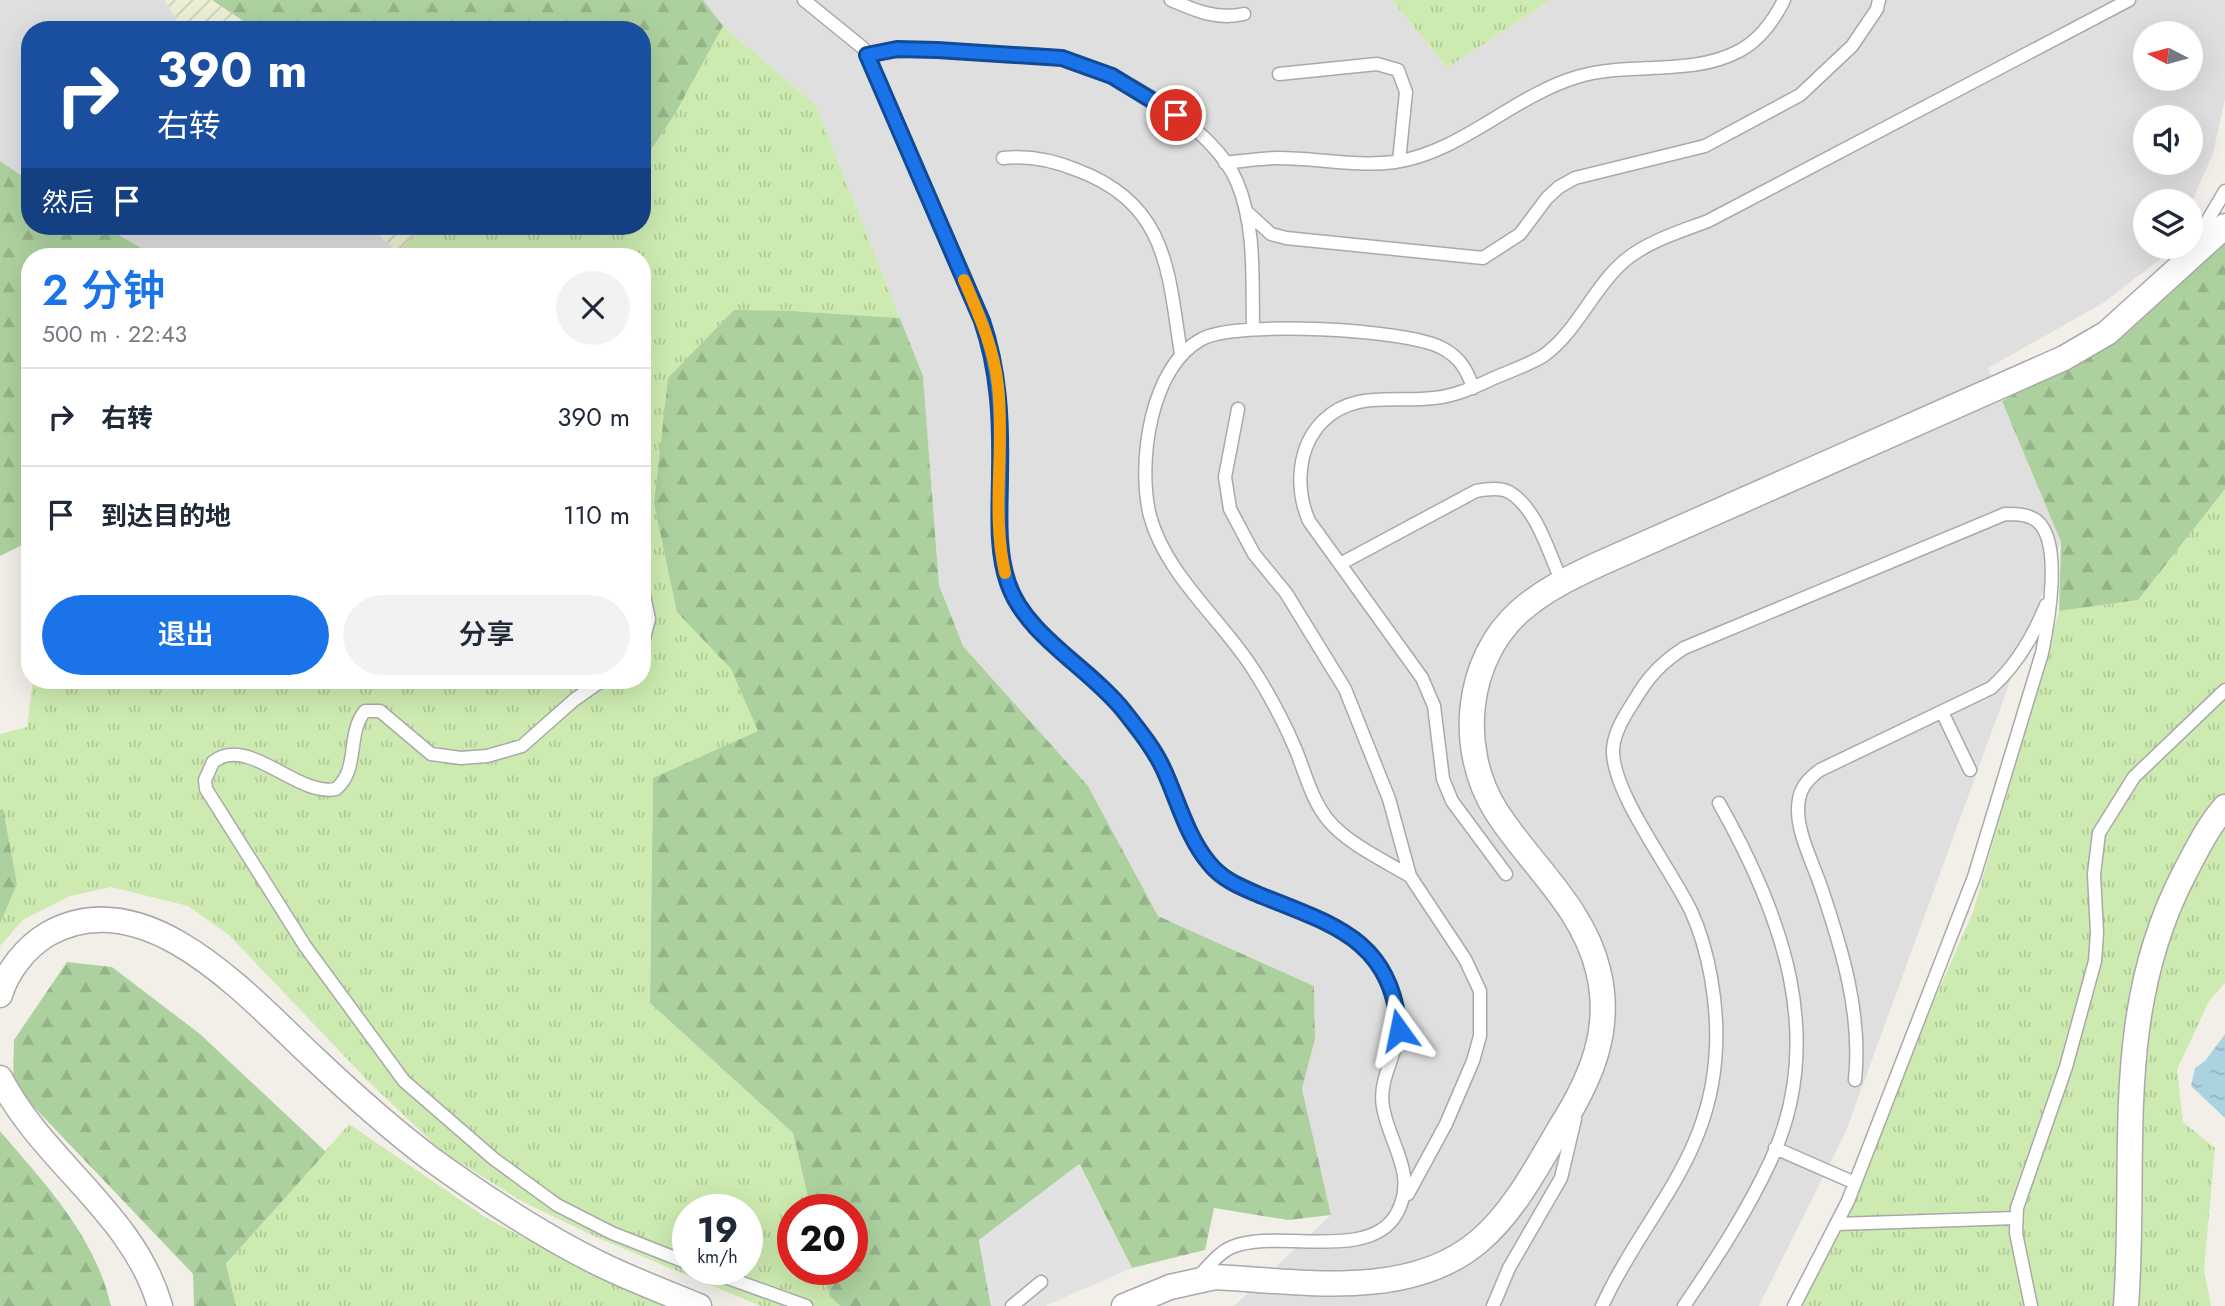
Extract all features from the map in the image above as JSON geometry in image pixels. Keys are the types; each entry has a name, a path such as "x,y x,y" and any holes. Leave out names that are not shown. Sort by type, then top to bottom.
{"street":[{"path":"2203,246 2225,226"},
{"path":"1124,1306 1195,1280 1215,1278 1359,1283 1409,1274 1456,1258 1478,1242 1519,1195 1581,1095 1594,1068 1598,1049 1602,997 1598,970 1582,929 1489,798 1476,764 1472,733 1475,691 1490,651 1518,613 1562,582 2064,358 2107,333 2188,259"},
{"path":"2126,1306 2130,1243 2129,1085 2138,1010 2150,960 2176,888 2197,849 2225,807"},
{"path":"0,995 9,973 22,956 40,939 58,928 90,920 114,922 165,935 215,966 382,1120 505,1210 603,1266 699,1306"},
{"path":"0,1079 29,1123 140,1255 160,1306"}],"lane":[{"path":"804,0 867,55 982,321 993,354 1000,423 1002,560 1016,602 1034,625 1098,682 1148,743 1209,864 1239,886 1340,928 1368,950 1381,972 1398,1015 1398,1046 1382,1100 1404,1168 1405,1189 1398,1213"},
{"path":"1171,0 1212,15 1228,18 1244,14"},
{"path":"1225,163 1279,158 1372,164 1399,161 1446,146 1565,81 1601,72 1688,65 1738,52 1758,38 1784,0"},
{"path":"1248,213 1271,234 1286,238 1483,258 1520,234 1559,187 1576,178 1705,146 1800,95 1852,46 1877,9 1879,0"},
{"path":"1506,874 1452,801 1443,779 1434,706 1422,678 1304,509 1300,477 1311,436 1335,410 1346,405 1367,400 1432,399 1473,388 1542,356 1558,342 1605,280 1639,251 1708,221 2129,0"},
{"path":"867,55 897,49 1062,58 1112,76 1159,102 1193,127 1236,179 1248,213 1253,329"},
{"path":"1279,74 1377,64 1398,70 1406,92 1399,161"},
{"path":"1003,158 1031,157 1064,164 1105,183 1139,208 1157,235 1165,255 1181,354"},
{"path":"2203,235 2209,218 2225,191"},
{"path":"1410,876 1346,837 1328,820 1314,798 1280,715 1260,679 1237,643 1175,566 1150,516 1147,494 1149,437 1157,397 1168,371 1181,354 1202,338 1228,330 1253,329 1415,339 1441,347 1459,360 1468,370 1473,388"},
{"path":"1195,1280 1227,1248 1237,1245 1272,1240 1359,1240 1375,1234 1398,1213 1462,1090 1473,1062 1482,1018 1480,991 1473,972 1410,876 1389,799 1345,689 1286,593 1254,554 1230,509 1224,477 1238,409"},
{"path":"1340,564 1476,491 1490,489 1507,491 1521,502 1562,582"},
{"path":"1602,1306 1681,1173 1702,1129 1709,1105 1716,1046 1709,974 1693,915 1641,822 1616,767 1613,749 1617,731 1641,688 1661,663 1685,648 2005,514 2031,517 2048,535 2051,549 2049,621 2042,653 1974,877 1855,1183 1794,1306"},
{"path":"1855,1080 1858,1028 1836,931 1799,823 1799,793 1807,780 1820,770 1991,688 2006,675 2033,636 2050,596"},
{"path":"590,689 522,746 487,756 441,757 431,754 380,711 365,711 357,723 349,772 336,789 326,791 310,788 255,760 230,754 213,762 205,780 206,789 304,946 404,1081 494,1159 557,1205 612,1233 672,1257"},
{"path":"2031,1306 2016,1233 2016,1218 2021,1192 2066,1068 2095,961 2097,933 2094,874 2099,833 2134,777 2225,690"},
{"path":"1942,712 1970,770"},
{"path":"1684,1306 1732,1234 1775,1148 1791,1089 1797,1054 1798,1013 1775,924 1740,841 1719,803"},
{"path":"1493,1306 1509,1268 1561,1178 1581,1095"},
{"path":"1775,1148 1855,1183"},
{"path":"1837,1224 2016,1218"},
{"path":"1012,1306 1041,1282"},
{"path":"748,1285 806,1306"}],"shaded area":[{"path":"0,0 165,0 177,21 21,21 21,175 0,161"},
{"path":"703,0 1392,0 1447,68 1551,0 2225,0 2225,99 2213,153 2197,189 2133,189 2133,259 2160,259 2103,303 1988,368 2061,542 1846,1131 1759,1306 1234,1306 1331,1215 1302,1089 1315,1039 1314,986 1158,916 1088,786 963,646 939,585 923,376 816,105 723,26"},
{"path":"119,235 379,235 393,248 141,248"},
{"path":"1079,1164 1132,1268 1045,1306 991,1306 979,1240"}],"green space":[{"path":"165,0 212,0 243,21 177,21"},
{"path":"212,0 703,0 723,26 675,114 651,150 651,21 242,20"},
{"path":"1392,0 1551,0 1447,68"},
{"path":"723,26 816,105 900,318 792,311 654,504 677,611 731,669 759,731 653,778 650,1003 793,1133 807,1194 777,1194 777,1285 828,1285 830,1296 840,1306 761,1306 711,1285 763,1285 763,1194 672,1194 672,1269 525,1203 440,1150 368,1081 230,936 188,906 111,887 70,896 23,920 0,946 0,924 17,884 0,810 0,734 27,727 32,689 651,689 651,248 401,248 415,235 651,235 651,150 675,114"},
{"path":"0,161 21,175 21,235 119,235 141,248 21,248 21,546 0,556"},
{"path":"379,235 415,235 401,248 393,248"},
{"path":"2225,237 2225,489 2138,600 2059,611 2061,542 2002,401 2105,345"},
{"path":"734,310 900,318 923,376 939,585 963,646 1088,786 1158,916 1314,986 1315,1039 1302,1089 1331,1215 1288,1220 1214,1208 1205,1250 1132,1268 1080,1165 979,1240 991,1306 840,1306 830,1296 828,1285 868,1285 868,1194 807,1194 793,1133 650,1003 653,778 758,731 731,669 677,612 654,504 668,378"},
{"path":"2225,489 2225,983 2209,1001 2177,1070 2183,1122 2215,1148 2204,1270 2211,1306 1800,1306 1973,912 2059,611 2138,600"},
{"path":"3,809 17,884 0,924 0,810"},
{"path":"67,962 112,967 200,1034 326,1152 226,1264 236,1306 194,1306 193,1274 13,1085 14,1040"},
{"path":"349,1124 488,1219 554,1253 680,1306 236,1306 226,1265"},
{"path":"0,1131 51,1191 81,1234 103,1281 111,1306 0,1306"}],"water":[{"path":"2225,1034 2225,1118 2191,1086 2195,1068 2205,1061"}],"slow traffic":[{"path":"964,280 993,354 998,386 999,504 1005,573"}],"route":[{"path":"1176,115 1159,102 1112,76 1062,58 897,49 867,55 982,321 993,354 1000,423 999,504 1002,560 1007,582 1016,602 1034,625 1098,682 1148,743 1161,764 1198,848 1209,864 1221,876 1239,886 1340,928 1360,941 1381,972 1392,997 1398,1015 1399,1030"}]}
